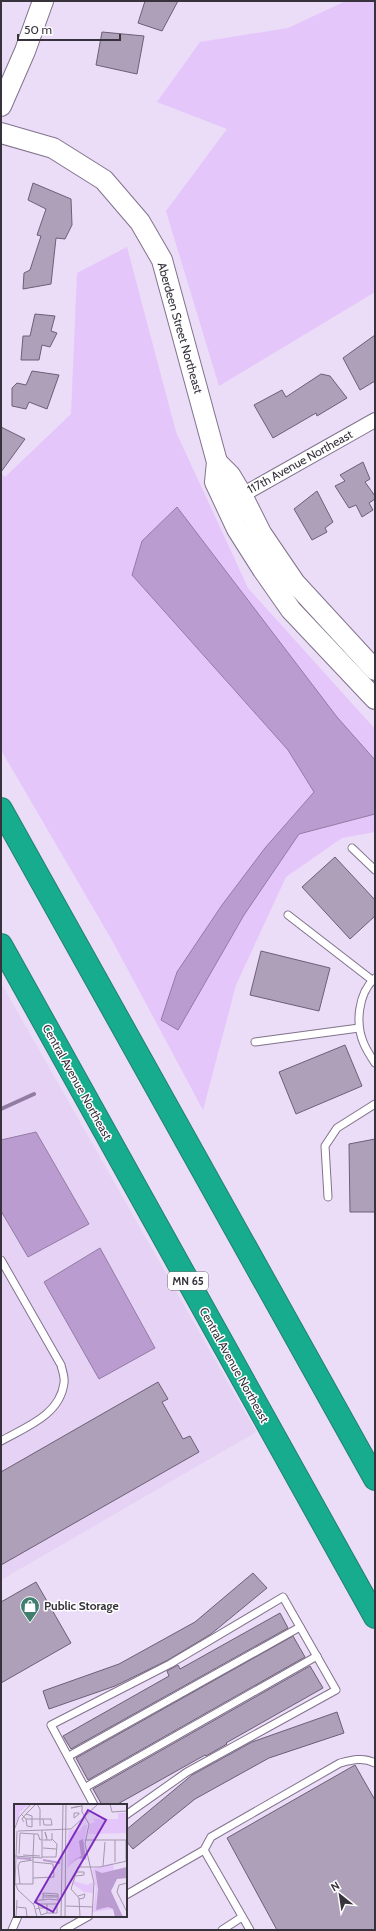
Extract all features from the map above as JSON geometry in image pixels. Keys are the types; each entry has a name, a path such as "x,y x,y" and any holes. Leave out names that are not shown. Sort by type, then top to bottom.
{"highway":[{"path":"1,809 375,1479"},
{"name":"Central Avenue Northeast","path":"1,945 375,1617"}],"street":[{"path":"1,106 25,51 43,1"},
{"name":"Aberdeen Street Northeast","path":"1,133 52,148 104,180 140,222 162,260 217,462 215,482 227,508 263,570 291,610 375,699"},
{"name":"117th Avenue Northeast","path":"227,508 242,494 375,420"},
{"name":"Aberdeen Street Northeast","path":"217,462 230,475 242,494 261,533 295,583 375,670"}],"lane":[{"path":"352,848 375,870"},
{"path":"288,915 374,979 362,998 359,1028 364,1044 375,1063"},
{"path":"254,1042 359,1028"},
{"path":"328,1197 325,1146 337,1128 375,1104"},
{"path":"1,1260 61,1365 65,1382 55,1408 44,1417 1,1441"},
{"path":"94,1804 86,1787 51,1725 170,1664 284,1597 336,1690 186,1772 127,1814"},
{"path":"69,1756 300,1627"},
{"path":"86,1787 316,1656"},
{"path":"127,1894 204,1850 211,1837 340,1763 368,1759 375,1763"},
{"path":"204,1850 250,1930"},
{"path":"12,1930 18,1917"},
{"path":"64,1930 87,1917"},
{"path":"222,1930 242,1917"}],"shaded area":[{"path":"346,1 375,1 375,292 219,386 166,211 227,129 157,102 200,42 288,28"},
{"path":"127,247 176,432 248,588 375,729 375,832 342,838 286,877 236,985 203,1110 113,942 1,750 1,473 5,477 71,414 77,273"},
{"path":"177,507 337,717 375,760 375,814 299,834 244,915 178,1030 161,1020 177,972 222,905 265,848 314,792 288,750 132,575 142,541"},
{"path":"1,983 256,1432 1,1580"},
{"path":"36,1132 89,1224 28,1257 1,1211 1,1140"},
{"path":"100,1248 155,1348 99,1379 44,1282"}],"building":[{"path":"145,1 178,1 162,31 138,23"},
{"path":"102,32 144,36 137,74 96,65"},
{"path":"33,183 71,199 72,225 65,239 56,238 51,284 23,289 24,273 30,270 41,236 37,235 46,209 28,200"},
{"path":"35,314 55,316 51,331 57,333 50,347 42,345 39,360 21,360 23,336 30,336"},
{"path":"375,335 375,381 360,390 343,358"},
{"path":"32,371 59,375 47,409 29,402 26,409 12,406 12,388 17,383 26,385"},
{"path":"321,374 330,376 347,398 317,416 316,413 273,438 254,405 282,390 286,397"},
{"path":"1,427 25,439 1,472"},
{"path":"363,462 370,479 365,482 375,496 375,499 369,503 373,510 362,517 356,505 349,508 335,486 345,481 340,475"},
{"path":"317,491 333,522 325,528 327,532 312,540 294,509"},
{"path":"335,857 375,900 375,916 350,939 302,887"},
{"path":"261,951 330,968 319,1011 250,995"},
{"path":"345,1045 362,1086 296,1114 279,1072"},
{"path":"375,1139 375,1212 350,1212 349,1144"},
{"path":"158,1382 168,1399 162,1402 183,1439 190,1436 199,1452 1,1565 1,1472"},
{"path":"253,1573 267,1588 211,1634 168,1660 115,1686 49,1709 43,1691 119,1664 195,1622"},
{"name":"Public Storage","path":"36,1582 71,1643 1,1683 1,1602"},
{"path":"280,1613 288,1628 71,1749 63,1736 169,1676 167,1671 178,1665 180,1669"},
{"path":"293,1636 305,1657 88,1780 76,1758"},
{"path":"310,1666 323,1688 206,1756 205,1755 118,1804 101,1804 93,1789"},
{"path":"337,1712 344,1733 269,1758 195,1799 133,1849 127,1842 127,1829 192,1775 252,1742"},
{"path":"355,1765 375,1800 375,1930 277,1930 227,1838"}],"waterway":[{"path":"1,1109 34,1094"}],"place":[{"name":"Public Storage","path":"30,1623"}]}
